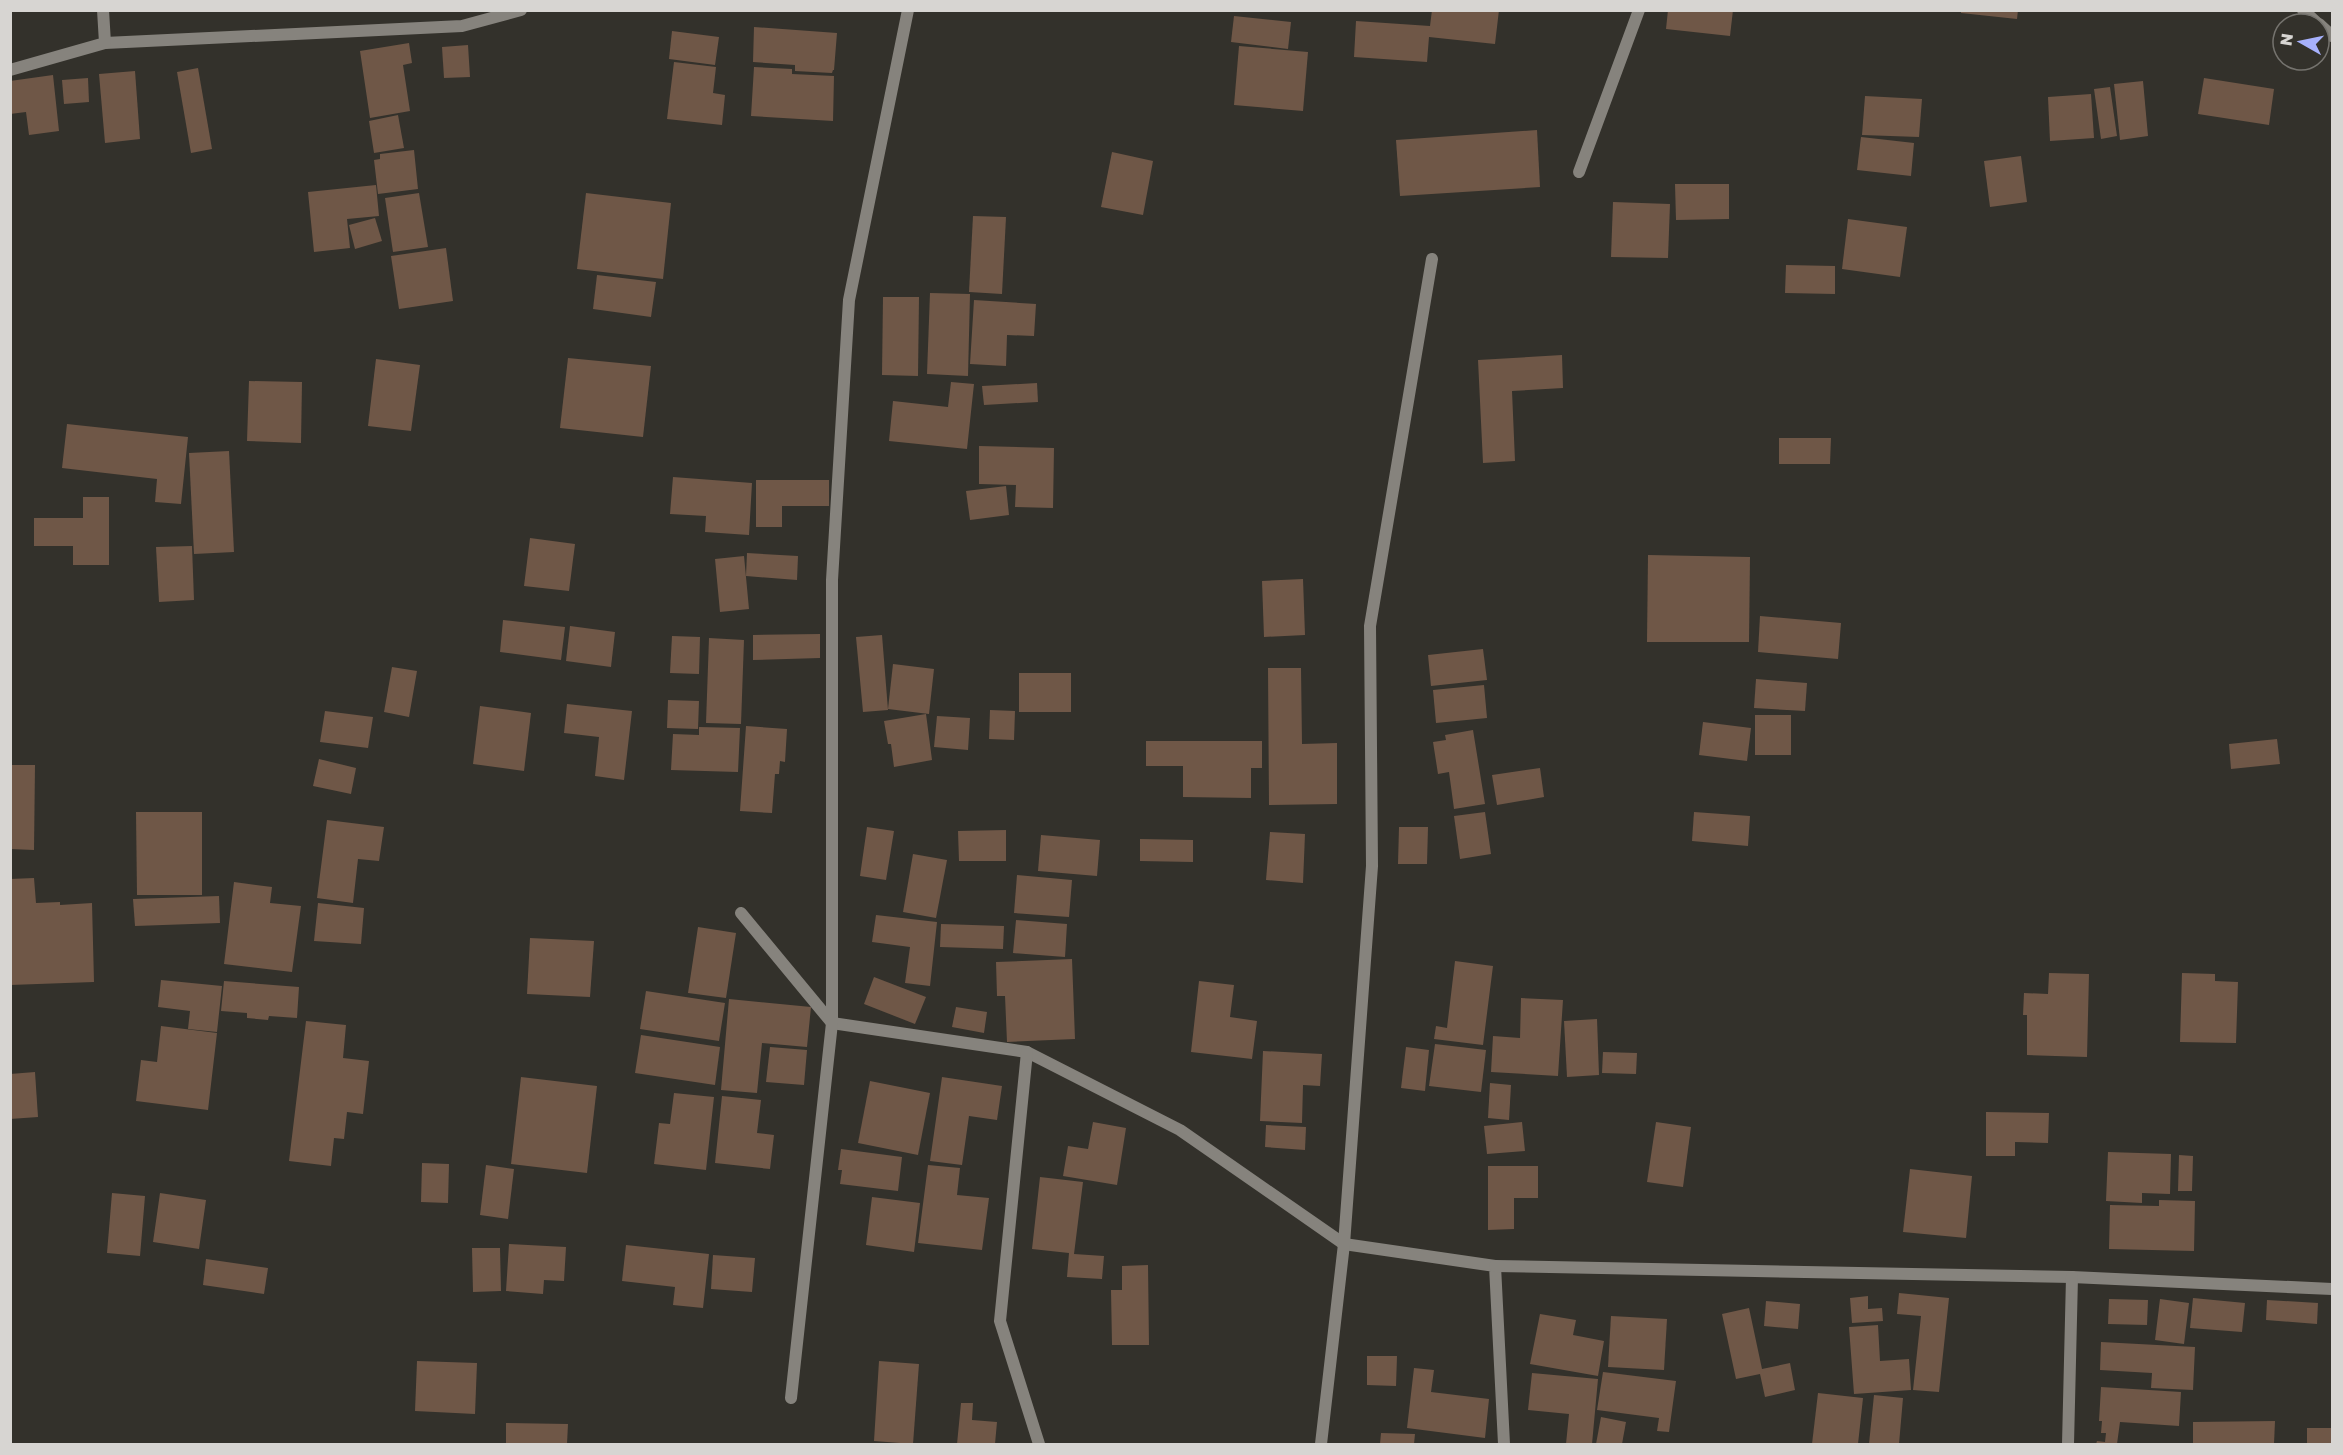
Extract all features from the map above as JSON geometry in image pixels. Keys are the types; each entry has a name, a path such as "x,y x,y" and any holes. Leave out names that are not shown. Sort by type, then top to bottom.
{"street":[{"path":"103,10 105,43"},
{"path":"10,70 105,43 462,26 520,10"},
{"path":"791,1398 832,1023 832,580 849,300 908,10"},
{"path":"1579,172 1639,10"},
{"path":"1321,1444 1344,1244 1372,866 1370,626 1432,259"},
{"path":"741,913 832,1023 1027,1052 1180,1130 1344,1244 1495,1266 2072,1278 2332,1289"},
{"path":"1027,1052 1000,1321 1039,1444"},
{"path":"1495,1266 1504,1444"},
{"path":"2068,1444 2072,1278"}],"building":[{"path":"1432,10 1499,10 1495,44 1429,37 1427,62 1354,57 1356,21 1430,26"},
{"path":"1668,10 1733,10 1730,36 1666,29"},
{"path":"1961,10 2018,10 2017,19 1961,13"},
{"path":"1234,16 1291,22 1288,49 1231,42"},
{"path":"754,27 837,33 834,70 832,73 795,71 795,65 753,62"},
{"path":"672,31 719,37 715,65 669,59"},
{"path":"409,43 412,63 403,65 410,111 370,118 360,51"},
{"path":"468,45 470,77 444,78 442,47"},
{"path":"1239,46 1308,52 1303,111 1234,105"},
{"path":"674,62 716,67 713,93 725,95 722,125 667,119"},
{"path":"754,67 792,69 792,74 834,76 833,121 751,116"},
{"path":"198,68 212,149 191,153 177,72"},
{"path":"135,71 140,139 105,143 99,74"},
{"path":"53,75 59,131 29,135 26,112 10,114 10,81"},
{"path":"88,78 89,102 64,104 62,80"},
{"path":"2204,78 2274,89 2269,125 2198,114"},
{"path":"2143,81 2148,136 2120,140 2114,84"},
{"path":"2110,87 2117,136 2101,139 2094,89"},
{"path":"2091,94 2094,138 2050,141 2048,97"},
{"path":"1865,96 1922,99 1919,137 1862,135"},
{"path":"398,115 404,148 374,153 369,121"},
{"path":"1537,130 1540,187 1400,196 1396,140"},
{"path":"1861,137 1914,143 1911,176 1857,170"},
{"path":"414,150 418,189 378,194 374,160 380,159 380,154"},
{"path":"1112,152 1153,161 1143,215 1101,207"},
{"path":"2021,156 2027,202 1990,207 1984,161"},
{"path":"1675,184 1729,184 1729,219 1676,220"},
{"path":"376,185 379,216 347,219 350,248 314,252 308,192"},
{"path":"419,193 428,247 393,252 385,198"},
{"path":"586,193 671,203 663,279 577,269"},
{"path":"1613,202 1670,204 1668,258 1611,257"},
{"path":"973,216 1006,217 1002,294 969,292"},
{"path":"375,218 382,241 355,249 349,225"},
{"path":"1848,219 1907,227 1900,277 1842,269"},
{"path":"446,248 453,301 399,309 391,256"},
{"path":"1786,265 1835,266 1835,294 1785,293"},
{"path":"597,275 656,282 651,317 593,309"},
{"path":"930,293 970,294 968,376 927,374"},
{"path":"883,297 919,297 918,376 882,375"},
{"path":"974,300 1036,304 1034,336 1007,335 1006,366 970,364"},
{"path":"1562,355 1563,388 1512,391 1515,461 1483,463 1478,360"},
{"path":"568,358 651,366 643,437 560,428"},
{"path":"376,359 420,365 411,431 368,426"},
{"path":"249,381 302,382 301,443 247,441"},
{"path":"951,382 974,384 967,449 889,441 893,401 948,407"},
{"path":"1037,383 1038,402 984,405 982,386"},
{"path":"67,424 188,437 181,504 155,502 157,479 62,468"},
{"path":"1779,438 1831,438 1830,464 1779,464"},
{"path":"979,446 1054,448 1053,508 1015,507 1016,485 979,484"},
{"path":"229,451 234,552 194,554 189,453"},
{"path":"673,477 752,483 749,535 705,532 706,516 670,514"},
{"path":"756,480 829,480 829,506 782,506 782,527 756,527"},
{"path":"1006,486 1009,515 970,520 966,491"},
{"path":"83,497 109,497 109,565 73,565 73,546 34,546 34,518 83,518"},
{"path":"530,538 575,544 569,591 524,586"},
{"path":"192,546 194,600 159,602 156,547"},
{"path":"747,553 798,556 797,580 746,576"},
{"path":"1648,555 1750,557 1749,642 1647,642"},
{"path":"744,556 749,609 720,612 715,559"},
{"path":"1303,579 1305,635 1264,637 1262,581"},
{"path":"1760,616 1841,623 1838,659 1758,652"},
{"path":"503,620 565,627 561,660 500,652"},
{"path":"570,626 615,632 611,667 566,661"},
{"path":"820,634 820,658 753,660 753,635"},
{"path":"882,635 888,710 863,712 856,637"},
{"path":"672,636 700,637 699,674 670,673"},
{"path":"709,638 744,640 741,724 706,723"},
{"path":"1483,649 1487,680 1431,686 1428,655"},
{"path":"893,664 934,669 929,714 888,709"},
{"path":"392,667 417,671 409,717 384,712"},
{"path":"1268,668 1301,668 1302,744 1337,743 1337,804 1269,805"},
{"path":"1019,673 1071,673 1071,712 1019,712"},
{"path":"1756,679 1807,683 1805,711 1754,708"},
{"path":"1484,685 1487,718 1436,723 1433,690"},
{"path":"668,700 699,701 698,729 667,728"},
{"path":"567,704 632,711 624,780 595,776 599,737 564,733"},
{"path":"480,706 531,713 524,771 473,764"},
{"path":"990,710 1015,711 1014,740 989,739"},
{"path":"325,711 373,717 368,748 320,742"},
{"path":"926,714 932,760 894,767 891,744 888,744 884,721"},
{"path":"1755,715 1791,715 1791,755 1755,755"},
{"path":"937,716 970,718 968,750 934,747"},
{"path":"1703,722 1751,728 1747,761 1699,755"},
{"path":"746,726 787,729 785,762 780,761 779,774 775,774 772,813 740,811"},
{"path":"699,727 740,728 738,772 671,770 673,734 699,735"},
{"path":"1473,730 1485,804 1454,809 1449,772 1438,774 1433,742 1446,740 1445,735"},
{"path":"2277,739 2280,764 2231,769 2229,744"},
{"path":"1146,741 1262,741 1262,768 1251,768 1251,798 1183,797 1183,766 1146,766"},
{"path":"319,759 356,768 351,794 313,786"},
{"path":"10,765 35,765 34,850 10,849"},
{"path":"1540,768 1544,797 1497,805 1492,775"},
{"path":"136,812 202,812 202,895 137,895"},
{"path":"1485,812 1491,854 1460,859 1454,816"},
{"path":"1694,812 1750,816 1748,846 1692,841"},
{"path":"327,820 384,827 379,861 358,859 353,903 317,898"},
{"path":"867,827 894,831 886,880 860,876"},
{"path":"1399,827 1428,827 1427,864 1398,864"},
{"path":"1006,830 1006,861 959,861 958,831"},
{"path":"1270,832 1305,834 1303,883 1266,880"},
{"path":"1041,835 1100,840 1097,876 1038,871"},
{"path":"1140,839 1193,840 1193,862 1140,861"},
{"path":"913,854 947,860 936,918 903,912"},
{"path":"1017,875 1072,880 1069,917 1014,913"},
{"path":"34,878 36,903 60,902 60,905 92,903 94,982 10,985 10,879"},
{"path":"234,882 272,887 270,903 301,906 292,972 224,964"},
{"path":"219,896 220,923 135,926 133,899"},
{"path":"318,903 364,908 361,944 314,941"},
{"path":"876,915 937,922 930,986 905,983 910,947 872,942"},
{"path":"1016,920 1067,924 1065,957 1013,953"},
{"path":"941,924 1004,926 1003,949 940,947"},
{"path":"698,927 736,933 726,998 688,993"},
{"path":"530,938 594,941 590,997 527,994"},
{"path":"1072,959 1075,1039 1007,1042 1005,996 997,996 996,962"},
{"path":"1455,961 1493,966 1483,1045 1434,1039 1436,1026 1447,1028"},
{"path":"2049,973 2089,974 2087,1057 2027,1055 2027,1015 2023,1015 2024,993 2048,994"},
{"path":"2182,973 2215,974 2215,981 2238,982 2236,1043 2180,1042"},
{"path":"874,977 926,997 915,1024 864,1004"},
{"path":"161,980 222,986 217,1032 188,1029 190,1011 158,1007"},
{"path":"224,981 299,987 297,1018 269,1016 268,1020 247,1018 247,1013 221,1011"},
{"path":"1199,981 1234,985 1230,1017 1257,1021 1252,1059 1191,1052"},
{"path":"646,991 725,1003 719,1041 640,1029"},
{"path":"1521,998 1563,1000 1558,1076 1491,1072 1493,1036 1520,1038"},
{"path":"729,999 811,1007 807,1047 762,1043 757,1093 721,1090"},
{"path":"956,1007 987,1012 984,1033 952,1027"},
{"path":"1597,1019 1599,1075 1567,1077 1564,1021"},
{"path":"306,1021 346,1025 343,1058 369,1061 363,1114 347,1112 344,1139 334,1138 331,1166 289,1161"},
{"path":"161,1026 217,1033 208,1110 136,1101 141,1060 157,1062"},
{"path":"641,1035 720,1047 715,1085 635,1073"},
{"path":"1435,1044 1486,1050 1481,1092 1429,1086"},
{"path":"770,1047 807,1050 804,1085 766,1082"},
{"path":"1406,1047 1429,1050 1425,1091 1401,1088"},
{"path":"1263,1051 1322,1054 1320,1086 1303,1085 1302,1123 1260,1121"},
{"path":"1603,1052 1637,1053 1636,1074 1602,1073"},
{"path":"35,1072 38,1117 10,1119 10,1074"},
{"path":"521,1077 597,1086 587,1173 511,1164"},
{"path":"942,1077 1002,1086 997,1120 969,1116 962,1165 930,1161"},
{"path":"870,1081 930,1093 918,1155 858,1143"},
{"path":"1490,1083 1511,1085 1509,1120 1488,1118"},
{"path":"674,1093 714,1097 706,1170 654,1164 659,1123 670,1124"},
{"path":"722,1096 761,1100 757,1133 774,1135 770,1169 715,1163"},
{"path":"1986,1112 2049,1113 2048,1143 2015,1142 2015,1156 1986,1156"},
{"path":"1093,1122 1126,1128 1117,1185 1063,1176 1068,1146 1088,1149"},
{"path":"1522,1122 1525,1151 1487,1154 1484,1126"},
{"path":"1656,1122 1691,1127 1683,1187 1647,1182"},
{"path":"1266,1125 1306,1127 1305,1150 1265,1147"},
{"path":"841,1149 902,1157 898,1191 840,1184 842,1170 838,1170"},
{"path":"2108,1152 2171,1154 2170,1194 2142,1193 2142,1203 2106,1201"},
{"path":"2179,1155 2193,1156 2192,1191 2178,1191"},
{"path":"422,1163 449,1164 448,1203 421,1202"},
{"path":"486,1165 514,1169 508,1219 480,1215"},
{"path":"928,1165 960,1168 957,1195 989,1198 982,1250 918,1243"},
{"path":"1488,1166 1538,1166 1538,1198 1514,1198 1514,1229 1488,1230"},
{"path":"1910,1169 1972,1176 1966,1238 1903,1232"},
{"path":"1040,1177 1083,1182 1074,1254 1104,1256 1102,1279 1067,1277 1069,1253 1032,1249"},
{"path":"112,1193 145,1196 140,1256 107,1253"},
{"path":"160,1193 206,1200 199,1249 153,1242"},
{"path":"872,1197 920,1203 914,1252 866,1245"},
{"path":"2159,1200 2195,1201 2194,1251 2109,1249 2110,1205 2159,1206"},
{"path":"509,1244 566,1247 564,1281 544,1280 543,1294 506,1291"},
{"path":"626,1245 709,1254 703,1308 673,1305 675,1287 622,1281"},
{"path":"472,1248 500,1248 501,1291 473,1292"},
{"path":"713,1255 755,1258 752,1292 711,1289"},
{"path":"206,1259 268,1268 264,1294 203,1285"},
{"path":"1148,1265 1149,1345 1112,1345 1111,1290 1122,1290 1122,1266"},
{"path":"1899,1293 1949,1298 1939,1392 1913,1390 1921,1316 1897,1314"},
{"path":"1868,1296 1868,1309 1882,1308 1883,1321 1852,1323 1850,1298"},
{"path":"2193,1298 2245,1303 2242,1332 2190,1328"},
{"path":"2109,1299 2148,1300 2147,1325 2108,1324"},
{"path":"2160,1299 2189,1303 2184,1344 2155,1340"},
{"path":"2267,1300 2318,1303 2317,1324 2266,1320"},
{"path":"1766,1301 1800,1304 1798,1329 1764,1326"},
{"path":"1749,1308 1762,1369 1790,1363 1795,1390 1765,1397 1760,1374 1736,1379 1722,1314"},
{"path":"1540,1314 1576,1320 1573,1335 1604,1341 1598,1376 1530,1364"},
{"path":"1611,1316 1667,1319 1664,1370 1608,1367"},
{"path":"1878,1325 1880,1361 1909,1359 1911,1390 1854,1394 1849,1327"},
{"path":"2101,1342 2195,1347 2193,1390 2151,1388 2152,1373 2100,1370"},
{"path":"1367,1356 1397,1356 1396,1386 1367,1385"},
{"path":"417,1361 477,1363 475,1414 415,1411"},
{"path":"879,1361 919,1364 913,1444 874,1441"},
{"path":"1414,1368 1434,1370 1431,1392 1489,1399 1485,1438 1407,1428"},
{"path":"1603,1372 1676,1381 1669,1432 1657,1431 1659,1418 1597,1410"},
{"path":"1532,1373 1598,1379 1592,1444 1566,1444 1569,1414 1528,1410"},
{"path":"2101,1387 2181,1392 2179,1426 2120,1422 2117,1444 2096,1444 2097,1441 2105,1442 2106,1433 2101,1433 2102,1421 2099,1421"},
{"path":"1818,1393 1863,1398 1858,1444 1812,1444"},
{"path":"1874,1395 1903,1398 1899,1444 1869,1444"},
{"path":"961,1403 973,1403 972,1420 997,1422 995,1444 957,1444"},
{"path":"1601,1417 1626,1422 1622,1444 1596,1444"},
{"path":"2275,1421 2274,1444 2193,1444 2193,1422"},
{"path":"506,1423 568,1424 567,1444 506,1444"},
{"path":"2307,1428 2332,1428 2332,1444 2307,1444"},
{"path":"1381,1433 1415,1434 1414,1444 1380,1444"}]}
